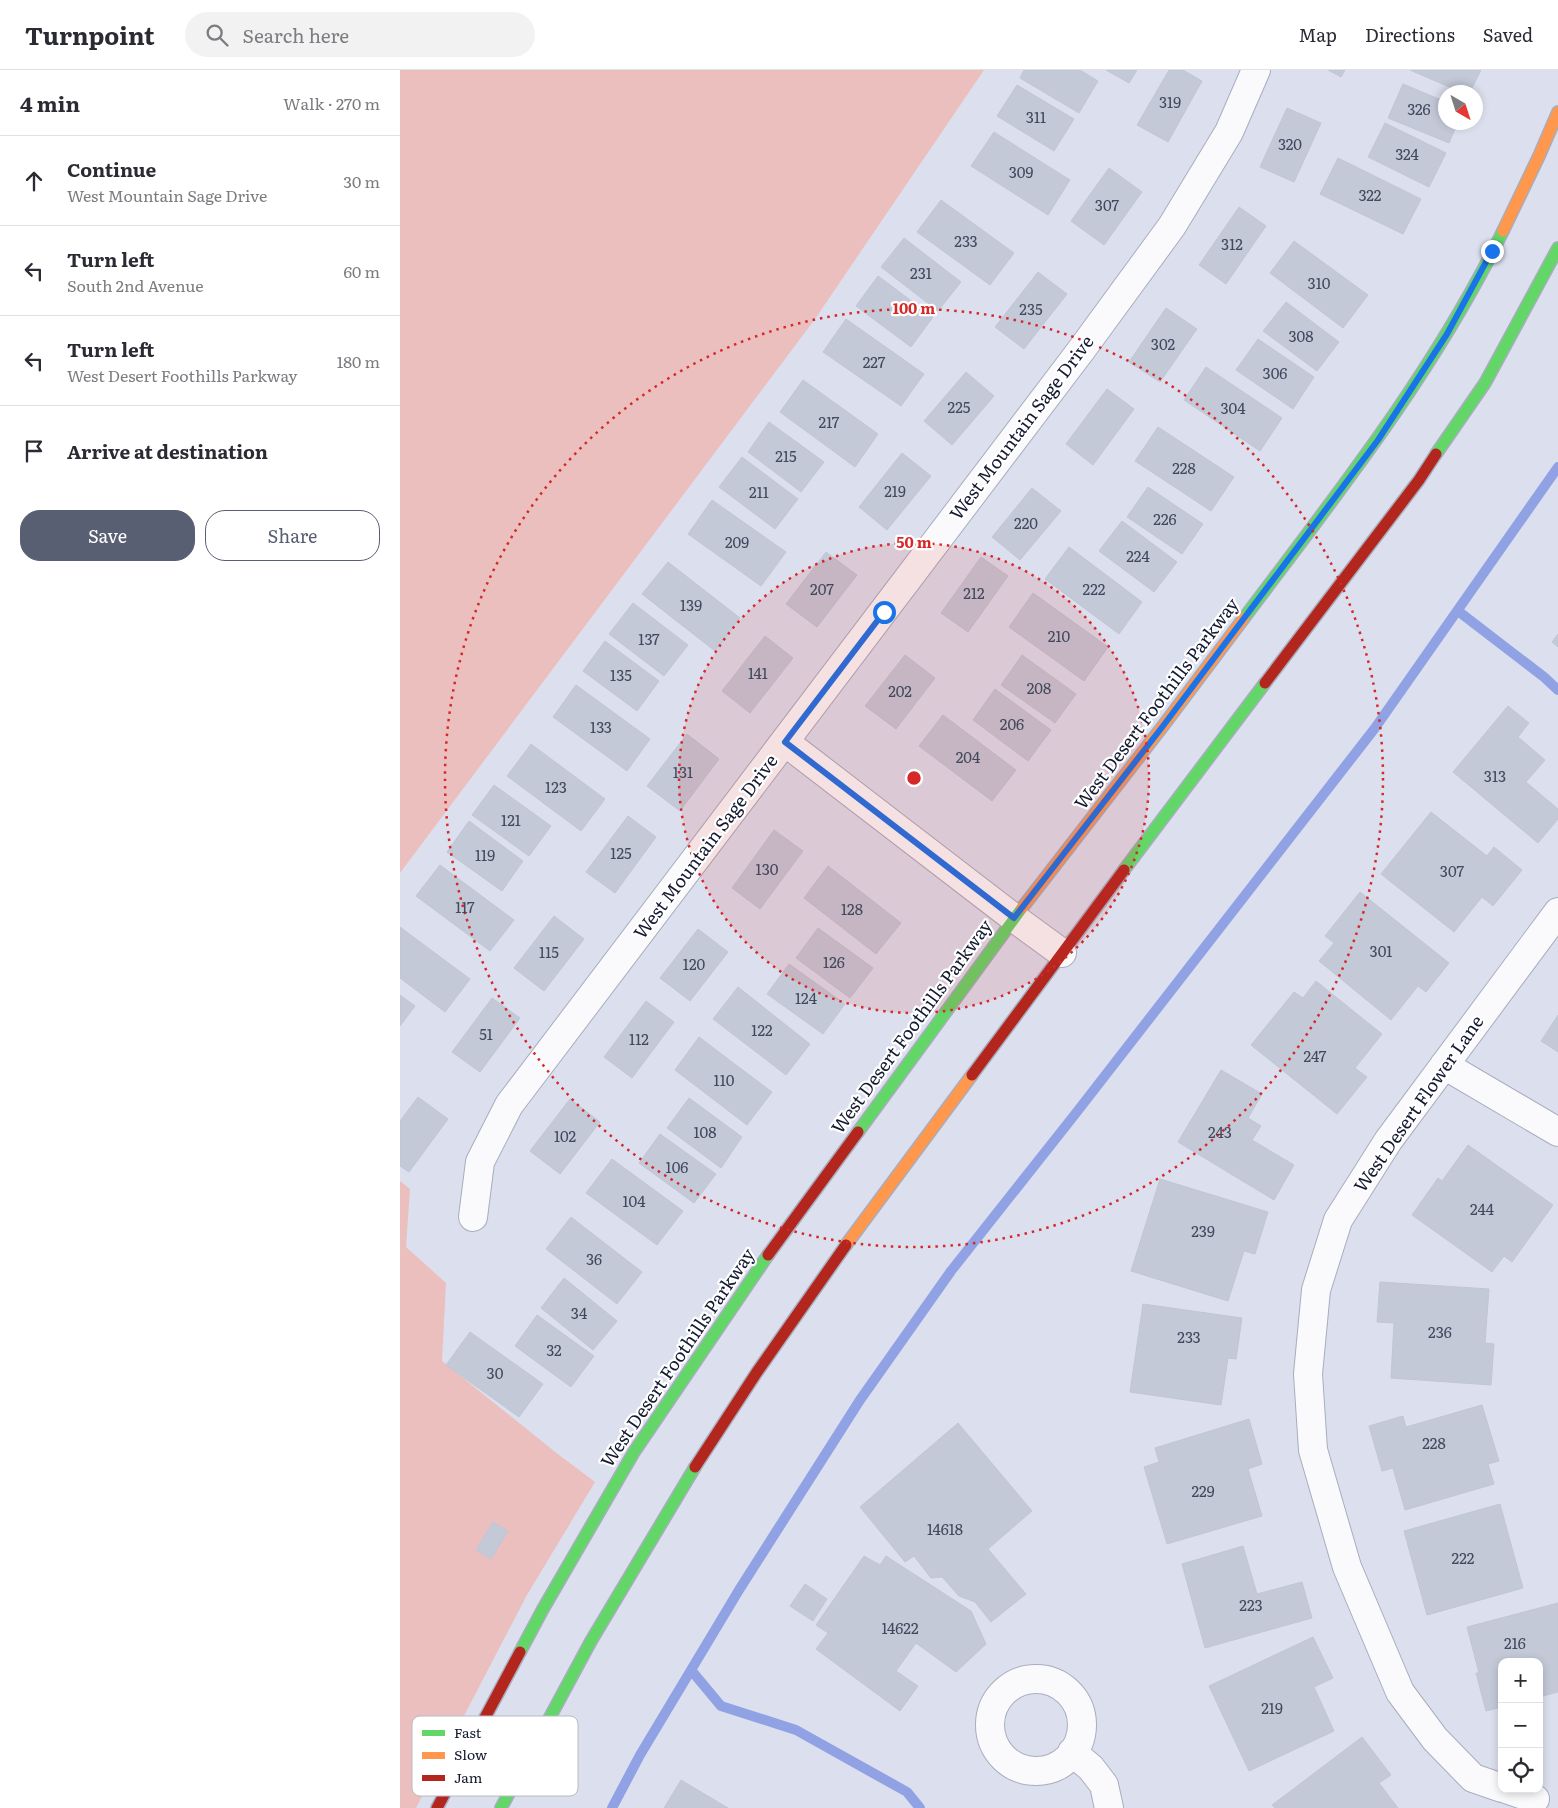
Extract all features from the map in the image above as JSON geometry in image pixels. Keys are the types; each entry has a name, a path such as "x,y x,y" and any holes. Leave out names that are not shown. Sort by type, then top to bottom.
{"street":[{"name":"West Mountain Sage Drive","path":"473,1217 480,1162 509,1105 1082,349 1172,226 1229,132 1256,70"},
{"name":"West Desert Foothills Parkway","path":"486,1716 543,1609 634,1452 788,1228 1014,918 1163,726 1378,440 1437,350 1461,309 1539,156 1558,112"},
{"path":"551,1716 606,1616 684,1484 757,1372 834,1260 1418,480 1485,383 1558,248"},
{"path":"785,742 1062,953"},
{"name":"West Desert Flower Lane","path":"1498,1787 1473,1778 1435,1739 1400,1692 1347,1567 1313,1450 1308,1374 1316,1290 1338,1220 1388,1141 1558,912"},
{"path":"1444,1065 1558,1132"},
{"path":"1072,1752 1091,1768 1104,1784 1109,1808"},
{"path":"1518,1793 1535,1799"},
{"name":"West Desert Foothills Parkway","path":"437,1808 443,1796"},
{"path":"501,1808 508,1796"}],"shaded area":[{"path":"400,70 984,70 815,319 400,873"},
{"path":"400,1181 410,1189 406,1247 446,1283 442,1361 595,1482 527,1595 464,1716 412,1716 412,1796 422,1796 416,1808 400,1808"}],"building":[{"path":"1024,70 1080,70 1098,81 1079,113 1020,78"},
{"path":"1106,70 1137,70 1129,83"},
{"path":"1169,70 1183,70 1202,81 1168,142 1137,125"},
{"path":"1328,70 1345,70 1341,77"},
{"path":"1410,70 1481,70 1474,85 1445,85"},
{"path":"1403,84 1438,99 1438,130 1455,130 1449,143 1388,118"},
{"path":"1017,85 1074,119 1054,151 997,116"},
{"path":"1287,108 1321,123 1294,182 1260,167"},
{"path":"1385,123 1446,153 1429,187 1368,157"},
{"path":"994,132 1070,180 1048,215 971,166"},
{"path":"1338,158 1421,199 1403,234 1320,194"},
{"path":"1109,168 1142,192 1104,245 1071,221"},
{"path":"941,200 1014,253 990,285 917,232"},
{"path":"1239,207 1266,226 1226,284 1199,265"},
{"path":"904,238 961,282 938,311 881,267"},
{"path":"1294,241 1368,295 1343,328 1270,273"},
{"path":"1038,272 1067,294 1024,349 995,327"},
{"path":"878,276 933,317 911,347 856,306"},
{"path":"1286,302 1339,342 1317,371 1263,331"},
{"path":"1166,308 1197,329 1160,382 1129,362"},
{"path":"846,319 924,374 901,406 823,352"},
{"path":"1258,339 1314,377 1293,409 1236,370"},
{"path":"1206,367 1282,418 1260,451 1184,400"},
{"path":"966,372 994,396 952,445 924,421"},
{"path":"803,380 878,434 855,467 780,412"},
{"path":"1107,389 1134,409 1093,465 1066,444"},
{"path":"769,422 824,462 801,492 748,452"},
{"path":"1158,427 1234,477 1211,511 1135,461"},
{"path":"902,453 931,476 887,530 859,507"},
{"path":"742,457 798,499 775,529 719,487"},
{"path":"1148,487 1203,524 1182,554 1127,517"},
{"path":"1032,488 1061,511 1020,560 992,537"},
{"path":"712,500 786,552 761,586 688,534"},
{"path":"1122,521 1177,562 1154,592 1099,551"},
{"path":"1069,547 1142,602 1119,634 1045,579"},
{"path":"826,552 857,575 817,627 786,604"},
{"path":"981,557 1008,576 968,632 941,613"},
{"path":"668,562 740,618 715,651 642,594"},
{"path":"1033,593 1108,647 1084,681 1009,627"},
{"path":"633,603 688,645 664,676 609,634"},
{"path":"1558,634 1558,647 1552,642"},
{"path":"765,636 793,658 750,713 722,691"},
{"path":"605,641 659,681 637,711 583,671"},
{"path":"905,655 935,678 896,729 865,706"},
{"path":"1022,655 1076,694 1055,723 1001,685"},
{"path":"576,685 650,739 627,771 553,717"},
{"path":"995,689 1051,730 1028,761 973,720"},
{"path":"1508,706 1529,723 1518,737 1545,760 1526,782 1558,809 1558,819 1538,843 1453,772"},
{"path":"943,715 1016,770 992,801 919,746"},
{"path":"687,734 719,759 680,811 647,786"},
{"path":"531,744 605,799 581,831 507,776"},
{"path":"494,785 551,826 529,856 472,815"},
{"path":"1431,812 1487,856 1494,847 1522,870 1493,906 1482,897 1454,932 1381,874"},
{"path":"628,816 656,837 615,893 586,872"},
{"path":"469,821 523,861 502,891 447,852"},
{"path":"774,830 803,851 760,909 732,888"},
{"path":"440,865 514,920 490,951 416,896"},
{"path":"828,866 901,923 876,954 804,898"},
{"path":"1360,892 1449,963 1426,992 1418,986 1391,1020 1319,961 1334,943 1325,936"},
{"path":"554,916 584,939 544,991 514,968"},
{"path":"400,927 470,979 445,1012 400,978"},
{"path":"818,928 873,968 850,998 796,958"},
{"path":"698,929 728,952 690,1001 660,978"},
{"path":"789,964 845,1004 823,1034 767,994"},
{"path":"1316,981 1382,1034 1355,1068 1367,1077 1337,1114 1251,1045 1294,992 1303,998"},
{"path":"738,987 810,1044 786,1075 713,1019"},
{"path":"400,995 415,1006 400,1026"},
{"path":"492,998 520,1018 480,1072 452,1052"},
{"path":"646,1001 674,1022 632,1078 604,1057"},
{"path":"1558,1015 1558,1052 1541,1041"},
{"path":"699,1037 772,1092 747,1125 675,1070"},
{"path":"1221,1070 1262,1094 1248,1118 1261,1126 1252,1140 1294,1165 1274,1200 1178,1142"},
{"path":"418,1097 448,1119 409,1172 400,1166 400,1121"},
{"path":"689,1098 742,1137 721,1168 667,1128"},
{"path":"570,1099 600,1122 560,1174 530,1151"},
{"path":"660,1134 716,1174 694,1203 639,1163"},
{"path":"1468,1145 1553,1205 1512,1262 1504,1256 1492,1272 1412,1215 1438,1178 1442,1181"},
{"path":"612,1159 683,1211 657,1245 586,1193"},
{"path":"1160,1179 1268,1212 1255,1254 1244,1251 1228,1301 1131,1271"},
{"path":"571,1217 642,1272 617,1304 546,1249"},
{"path":"564,1278 617,1321 593,1350 541,1308"},
{"path":"1380,1282 1489,1289 1485,1343 1494,1344 1491,1385 1391,1378 1394,1323 1377,1322"},
{"path":"1143,1304 1242,1318 1236,1359 1228,1358 1221,1405 1130,1392"},
{"path":"537,1315 594,1356 571,1387 515,1346"},
{"path":"470,1332 543,1384 519,1417 446,1365"},
{"path":"1482,1405 1499,1461 1488,1464 1494,1484 1405,1510 1393,1468 1382,1471 1369,1426 1403,1416 1406,1427"},
{"path":"1249,1419 1262,1464 1248,1469 1262,1516 1167,1544 1144,1467 1159,1462 1155,1448"},
{"path":"958,1423 1032,1511 988,1549 1026,1594 991,1622 975,1602 959,1596 942,1577 931,1578 914,1556 905,1562 860,1507"},
{"path":"1500,1504 1523,1588 1427,1615 1404,1531"},
{"path":"493,1522 508,1531 491,1559 476,1550"},
{"path":"1243,1546 1257,1594 1302,1582 1312,1618 1205,1648 1182,1564"},
{"path":"864,1556 880,1565 886,1556 971,1611 986,1644 956,1672 916,1643 896,1671 918,1686 900,1711 816,1649 828,1633 816,1625"},
{"path":"805,1584 827,1599 813,1621 790,1606"},
{"path":"1558,1603 1558,1692 1543,1696 1543,1658 1498,1658 1498,1708 1486,1711 1476,1673 1479,1673 1467,1627"},
{"path":"1313,1637 1333,1678 1314,1687 1334,1731 1249,1771 1209,1686"},
{"path":"1362,1737 1391,1775 1379,1783 1398,1808 1275,1808 1272,1805"},
{"path":"681,1780 728,1808 664,1808"}],"waterway":[{"path":"612,1808 640,1755 739,1590 860,1400 951,1271 1375,728 1558,467"},
{"path":"1458,611 1544,677 1558,690"},
{"path":"691,1670 721,1706 796,1730 907,1792 920,1808"}],"traffic: fast":[{"path":"1244,618 1349,478 1416,382 1476,283 1503,231"},
{"path":"1436,454 1485,383 1558,248"},
{"path":"1124,870 1265,683"},
{"path":"858,1132 1022,908"},
{"path":"520,1652 634,1452 768,1255"},
{"path":"551,1716 591,1641 695,1467"},
{"path":"501,1808 507,1796"}],"traffic: slow":[{"path":"1503,231 1558,112"},
{"path":"1022,908 1244,618"},
{"path":"846,1245 972,1075"}],"traffic: jam":[{"path":"1265,683 1419,480 1436,454"},
{"path":"972,1075 1124,870"},
{"path":"768,1255 858,1132"},
{"path":"695,1467 757,1372 846,1245"},
{"path":"486,1716 520,1652"},
{"path":"437,1808 443,1796"}],"route":[{"path":"884,612 785,742 1014,918 1163,726 1378,440 1447,334 1492,251"}]}
